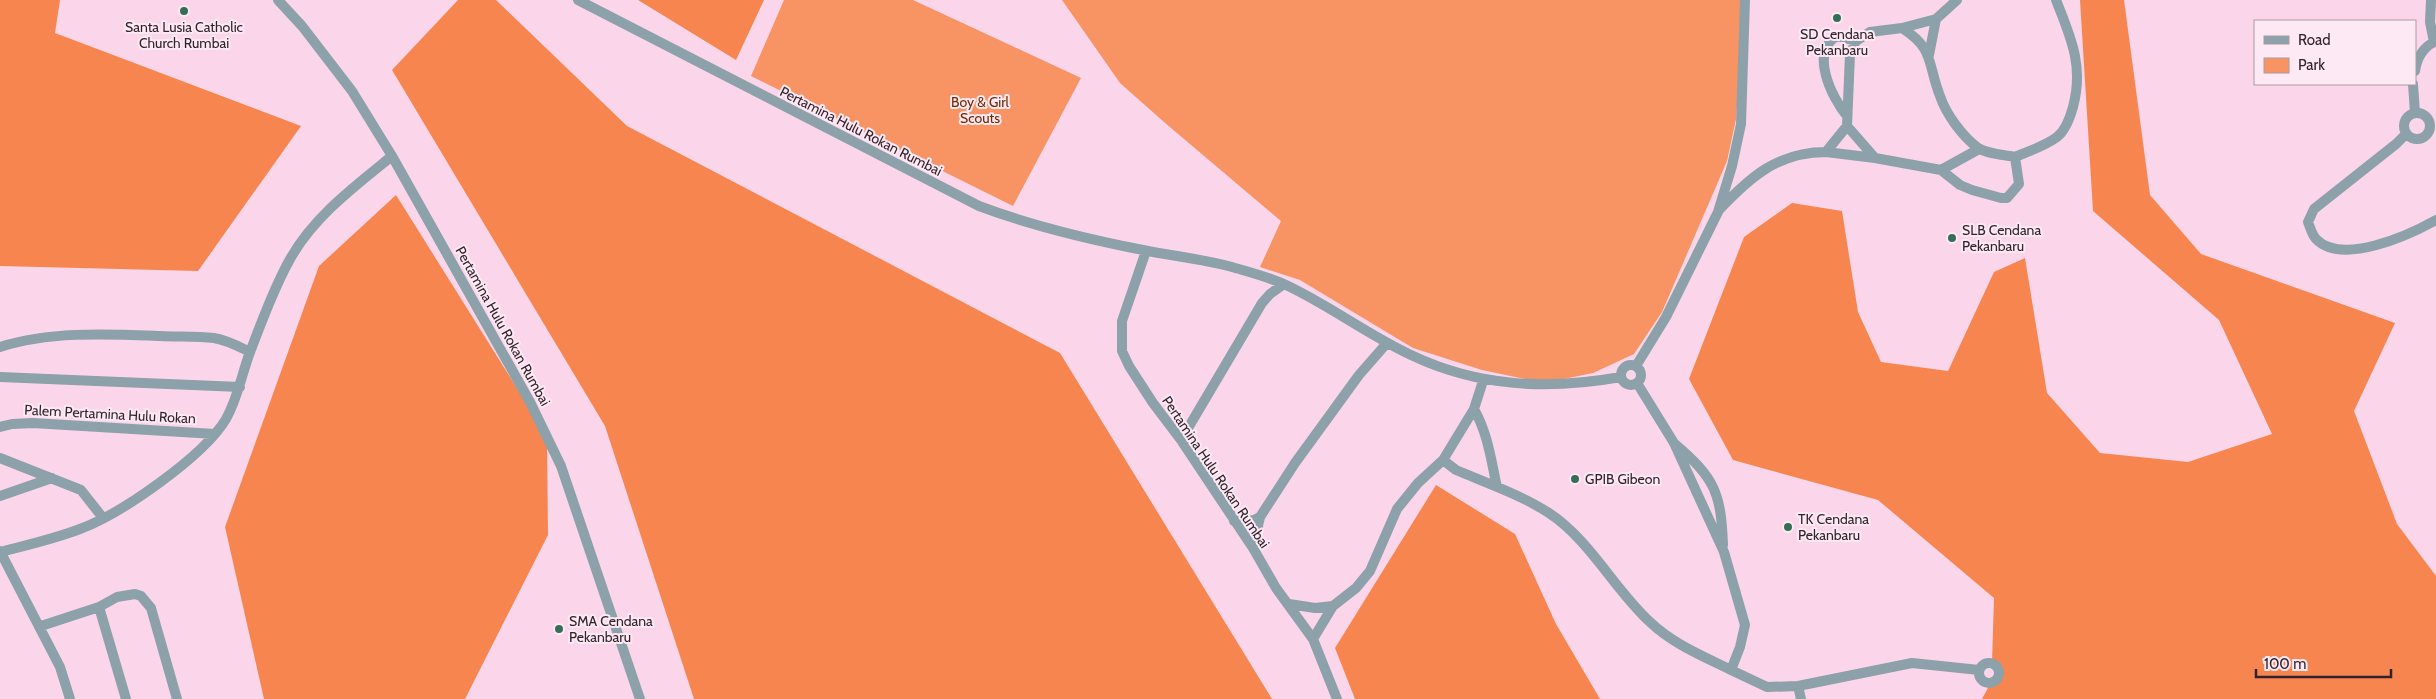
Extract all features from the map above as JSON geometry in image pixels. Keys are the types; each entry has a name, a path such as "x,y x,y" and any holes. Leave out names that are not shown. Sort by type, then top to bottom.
{"street":[{"name":"Pertamina Hulu Rokan Rumbai","path":"278,0 302,26 352,91 392,156 526,393 561,466 640,699"},
{"name":"Pertamina Hulu Rokan Rumbai","path":"578,0 979,206 1039,227 1146,251 1231,267 1284,284 1387,343 1444,370 1483,381 1538,385 1574,384 1621,377"},
{"path":"1636,366 1666,317 1718,212 1732,166 1741,124 1745,0"},
{"path":"1826,152 1847,121 1850,54 1856,41 1870,32 1902,28 1936,19 1956,0"},
{"path":"1902,28 1918,39 1929,55 1940,96 1950,116 1979,149 2015,157 2058,136 2070,119 2077,92 2078,68 2074,45 2056,0"},
{"path":"2416,61 2424,48 2435,41 2430,22 2431,0"},
{"path":"1929,55 1936,19"},
{"path":"1856,41 1837,36 1826,45 1824,52 1825,70 1832,92 1847,121 1875,158"},
{"path":"2413,85 2415,113"},
{"path":"2415,113 2423,114 2434,128 2417,140 2406,134 2404,125 2407,117 2415,113"},
{"path":"2406,134 2314,209 2308,222 2314,238 2321,244 2346,251 2381,243 2436,220"},
{"path":"1941,170 1979,149"},
{"path":"1718,212 1741,187 1763,170 1793,155 1826,152 1875,158 1941,170 1972,190 2001,198 2007,198 2019,184 2015,157"},
{"name":"Palem Pertamina Hulu Rokan","path":"0,551 55,538 103,518 158,484 215,434 226,418 240,387 250,352 290,259 316,225 347,192 392,156"},
{"name":"Pertamina Hulu Rokan Rumbai","path":"1146,251 1122,320 1122,351 1137,380 1181,440 1234,522 1254,548 1267,574 1313,639 1337,699"},
{"path":"1181,440 1262,303 1270,294 1284,284"},
{"path":"0,347 25,339 51,336 129,335 214,338 235,344 250,352"},
{"path":"1254,548 1260,517 1319,428 1359,375 1387,343"},
{"path":"1636,366 1625,367 1621,377 1627,385 1637,383"},
{"path":"1636,366 1640,375 1637,383"},
{"path":"0,378 240,387"},
{"path":"1313,639 1333,606 1356,588 1370,571 1397,509 1418,483 1443,460 1474,409 1483,381"},
{"path":"1637,383 1674,443 1724,552 1745,625 1740,648 1731,670"},
{"path":"1474,409 1488,440 1497,487"},
{"name":"Palem Pertamina Hulu Rokan","path":"1,425 33,423 215,434"},
{"path":"1674,443 1694,460 1717,494 1724,552"},
{"path":"0,458 81,490 103,518"},
{"path":"1443,460 1456,470 1497,487 1549,514 1581,542 1604,571 1658,630 1680,644 1767,687 1798,686 1912,662 1979,670"},
{"path":"0,496 52,478"},
{"path":"1234,522 1244,522 1260,517"},
{"path":"0,551 60,667 70,699"},
{"path":"40,626 98,606 117,597 135,594 146,600 151,608 177,699"},
{"path":"1289,604 1315,608 1333,606"},
{"path":"98,606 126,699"},
{"path":"1798,686 1801,699"}],"green space":[{"name":"Boy & Girl Scouts","path":"784,0 913,0 1081,78 1013,206 751,76"},
{"path":"1062,0 1746,0 1736,119 1727,161 1662,312 1634,354 1593,373 1544,383 1482,370 1413,348 1300,280 1260,267 1281,221 1120,83"}],"shaded area":[{"path":"0,0 60,0 55,33 301,126 198,271 0,266"},
{"path":"458,0 496,0 627,126 1060,353 1272,699 694,699 605,426 392,70"},
{"path":"638,0 764,0 736,60"},
{"path":"2080,0 2124,0 2150,195 2201,254 2395,323 2354,411 2397,524 2436,576 2436,699 1982,699 1990,684 1999,674 1992,663 1994,598 1878,500 1733,460 1689,379 1744,237 1792,203 1842,211 1858,312 1881,362 1948,371 1994,272 2025,258 2047,393 2100,453 2188,462 2272,434 2219,320 2093,211"},
{"path":"396,195 547,436 548,535 465,699 264,699 225,527 319,266"},
{"path":"1436,485 1515,534 1556,624 1600,699 1355,699 1335,648"}],"place":[{"name":"Santa Lusia Catholic Church Rumbai","path":"184,11"},
{"name":"SD Cendana Pekanbaru","path":"1837,18"},
{"name":"SLB Cendana Pekanbaru","path":"1952,238"},
{"name":"GPIB Gibeon","path":"1575,479"},
{"name":"TK Cendana Pekanbaru","path":"1788,527"},
{"name":"SMA Cendana Pekanbaru","path":"559,629"}]}
